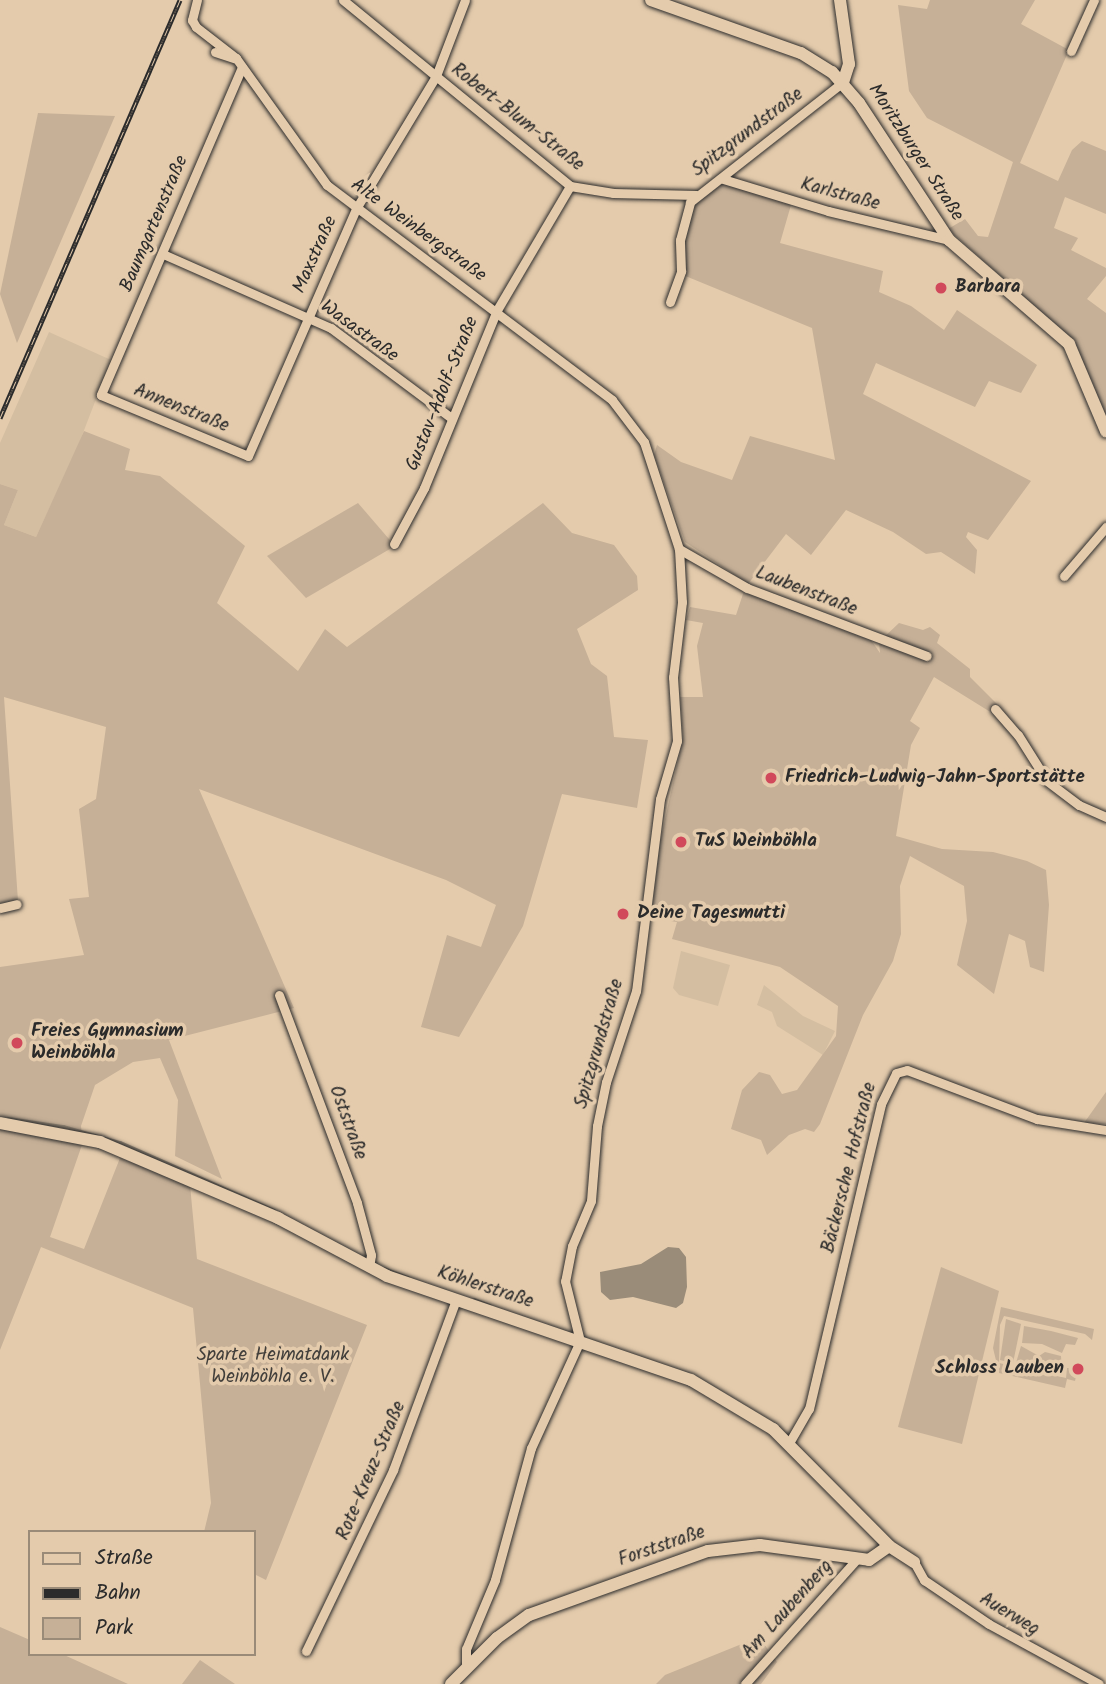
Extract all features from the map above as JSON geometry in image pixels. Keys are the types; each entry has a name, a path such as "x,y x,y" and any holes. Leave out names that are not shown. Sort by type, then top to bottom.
{"street":[{"name":"Alte Weinbergstraße","path":"197,0 192,20 236,58 315,173 612,400"},
{"name":"Robert-Blum-Straße","path":"343,0 570,186 613,193 696,195"},
{"name":"Maxstraße","path":"248,456 357,207 436,76 465,0"},
{"path":"651,0 820,62 843,82"},
{"name":"Moritzburger Straße","path":"840,0 849,71 843,82 949,240 1061,333 1077,358 1106,431"},
{"path":"1071,51 1094,0"},
{"path":"820,62 839,59 847,48"},
{"path":"215,52 236,58"},
{"name":"Baumgartenstraße","path":"101,395 242,67"},
{"name":"Spitzgrundstraße","path":"670,302 681,271 682,227 696,195 723,179 843,82"},
{"name":"Karlstraße","path":"723,179 828,211 949,240"},
{"name":"Gustav-Adolf-Straße","path":"394,544 407,527 450,417 497,310 570,186"},
{"name":"Wasastraße","path":"163,254 309,316 450,417"},
{"name":"Annenstraße","path":"101,395 248,456"},
{"name":"Spitzgrundstraße","path":"580,1341 565,1281 572,1246 591,1201 597,1126 606,1082 636,992 658,812 677,741 673,677 682,602 678,549 644,442 612,400"},
{"path":"1064,576 1106,527"},
{"name":"Laubenstraße","path":"678,549 747,589 927,656"},
{"path":"995,709 1018,735 1047,781 1079,805 1106,817"},
{"path":"0,908 17,904"},
{"name":"Oststraße","path":"279,995 356,1203 371,1255 369,1267"},
{"name":"Bäckersche Hofstraße","path":"789,1443 808,1409 881,1104 896,1073 907,1070 1037,1119 1106,1130"},
{"name":"Köhlerstraße","path":"0,1123 82,1136 161,1165 278,1218 369,1267 456,1300 691,1380 757,1416 789,1443 889,1546 914,1562"},
{"name":"Rote-Kreuz-Straße","path":"306,1651 393,1470 456,1300"},
{"path":"451,1684 466,1667 466,1649 495,1580 531,1448 580,1341"},
{"name":"Forststraße","path":"466,1667 504,1632 545,1607 718,1549 771,1545 856,1560"},
{"path":"856,1560 876,1558 889,1546"},
{"name":"Am Laubenberg","path":"745,1684 856,1560"},
{"name":"Auerweg","path":"914,1562 925,1580 989,1625 1099,1684"}],"shaded area":[{"path":"49,332 111,360 78,446 36,537 4,525 18,490 0,484 0,443"},
{"path":"681,951 730,965 718,1006 679,995 673,988"},
{"path":"764,985 803,1016 835,1031 823,1055 777,1026 772,1012 757,1005"},
{"path":"668,1247 679,1248 686,1257 687,1287 683,1303 676,1308 633,1297 610,1300 601,1292 600,1272 641,1264"}],"green space":[{"path":"930,0 1035,0 1021,24 1069,50 1020,163 1058,181 1072,150 1082,141 1106,151 1106,214 1065,197 1054,228 1078,238 1071,250 1106,268 1106,276 1087,299 1106,313 1106,418 1073,341 948,229 965,219 978,236 988,237 1013,162 927,118 909,91 898,5 927,9"},
{"path":"38,113 115,116 17,343 0,294"},
{"path":"727,183 791,205 780,243 883,271 879,292 911,306 944,330 957,310 1037,365 1021,393 989,381 975,407 876,363 863,394 1031,481 988,540 968,532 966,537 977,550 975,574 941,552 926,554 893,532 846,510 811,555 786,534 748,584 685,542 654,455 657,445 681,462 732,480 750,436 835,460 812,328 683,275 683,243 691,207 721,184"},
{"name":"Sparte Heimatdank Weinböhla e. V.","path":"84,431 130,449 125,470 160,476 245,546 217,603 298,671 325,629 347,647 543,503 572,533 614,545 637,576 638,590 577,629 591,664 607,676 614,737 648,740 637,808 562,794 523,926 459,1037 421,1027 447,935 481,947 496,905 446,880 199,789 294,1008 169,1040 222,1179 175,1156 178,1100 160,1058 133,1062 95,1085 81,1126 83,1142 50,1237 84,1249 120,1158 190,1185 197,1259 367,1325 266,1580 256,1575 256,1530 204,1530 211,1503 193,1308 41,1247 0,1350 0,967 84,955 69,899 89,897 79,809 96,799 106,727 4,697 18,901 0,903 0,484 18,490 4,525 36,537"},
{"path":"358,503 395,546 306,598 267,556"},
{"path":"744,591 871,640 880,653 879,642 899,623 923,630 930,627 940,635 937,643 970,669 970,677 999,706 992,713 934,677 910,721 920,728 911,745 896,836 942,849 993,852 1027,861 1046,870 1049,905 1044,972 1030,967 1025,941 1009,934 994,994 957,965 967,921 964,886 910,856 900,886 901,934 893,961 863,1015 820,1124 814,1132 805,1129 789,1135 767,1155 761,1140 731,1129 742,1090 759,1072 770,1075 782,1094 797,1090 836,1036 838,1006 780,967 672,939 677,922 651,918 660,842 683,738 680,697 703,697 697,646 703,623 686,620 690,607 736,615"},
{"path":"1106,1092 1106,1124 1084,1123"},
{"path":"941,1267 999,1291 962,1444 898,1427"},
{"path":"1001,1307 1094,1329 1092,1340 1085,1334 1004,1316 1000,1325 999,1363 1066,1378 1067,1368 1071,1368 1077,1372 1075,1381 1067,1379 1065,1388 999,1373 993,1348"},
{"path":"1006,1319 1021,1324 1013,1363 1000,1360"},
{"path":"1024,1326 1078,1338 1075,1345 1066,1344 1062,1353 1042,1344 1022,1343"},
{"path":"1021,1346 1039,1356 1045,1352 1061,1356 1062,1372 1016,1363"},
{"path":"0,1627 28,1639 28,1656 66,1656 128,1684 0,1684"},
{"path":"759,1637 777,1662 761,1684 656,1684 665,1675"},
{"path":"200,1660 235,1684 182,1684"}],"waterway":[{"path":"8,1118 63,1126 120,1142 274,1210"},
{"path":"384,1268 408,1277"},
{"path":"474,1299 490,1305"}],"railway":[{"path":"0,418 180,0"}],"place":[{"name":"Barbara","path":"941,288"},
{"name":"Friedrich-Ludwig-Jahn-Sportstätte","path":"771,778"},
{"name":"TuS Weinböhla","path":"681,842"},
{"name":"Deine Tagesmutti","path":"623,914"},
{"name":"Freies Gymnasium Weinböhla","path":"17,1043"},
{"name":"Schloss Lauben","path":"1078,1369"}]}
